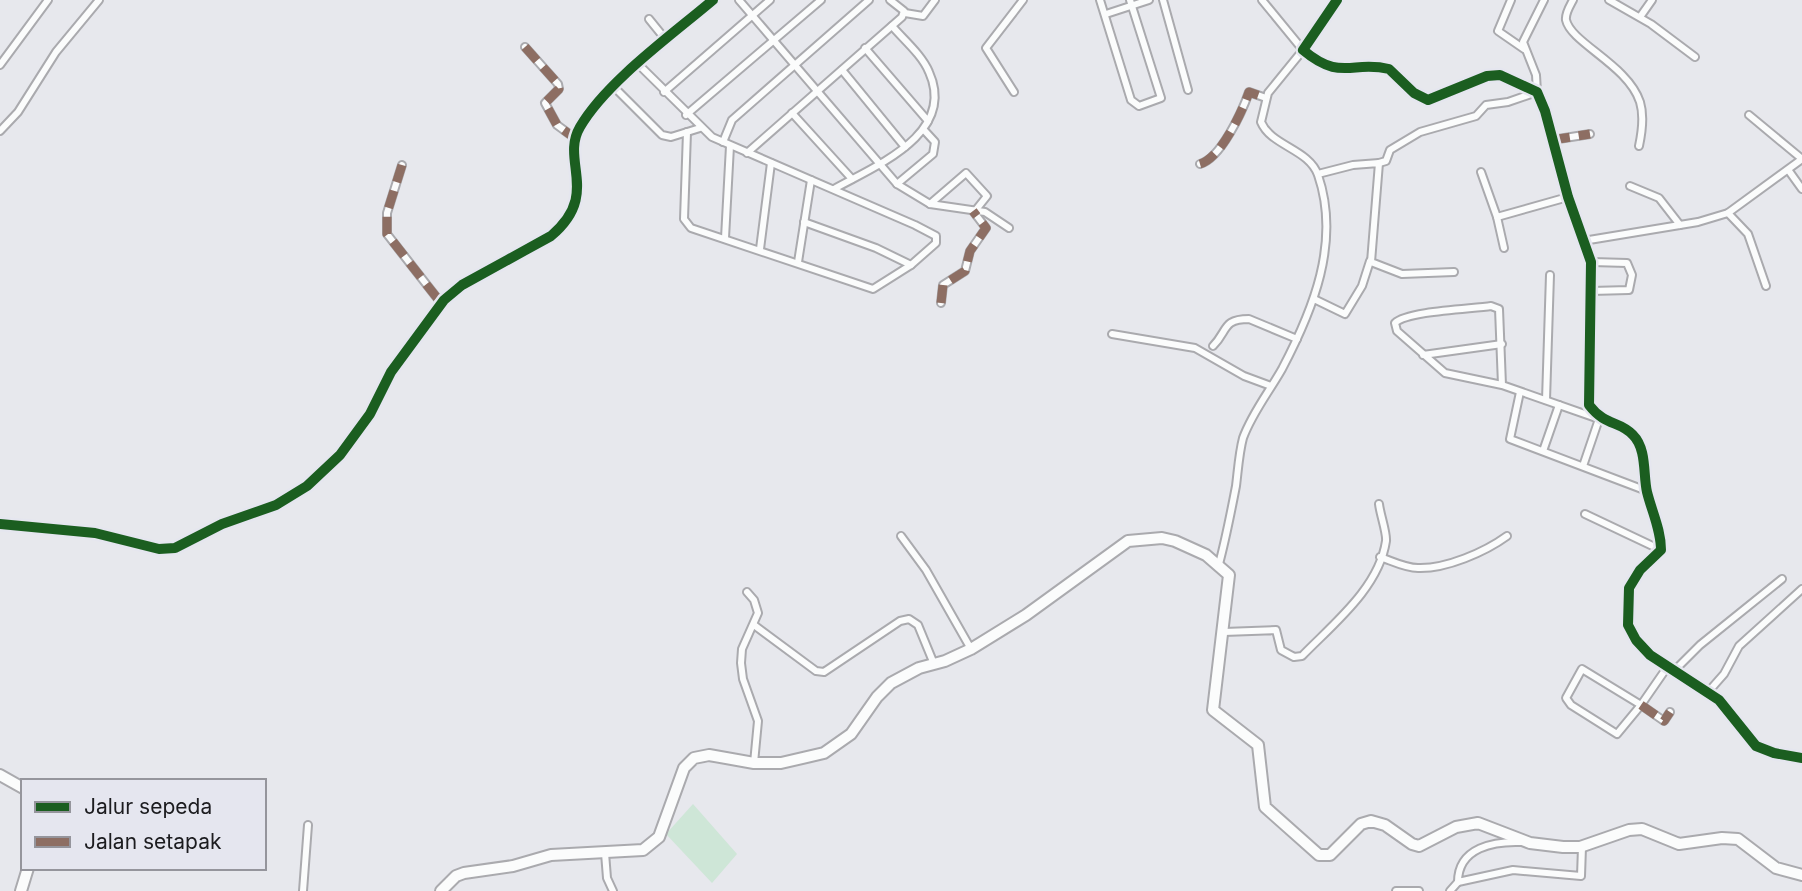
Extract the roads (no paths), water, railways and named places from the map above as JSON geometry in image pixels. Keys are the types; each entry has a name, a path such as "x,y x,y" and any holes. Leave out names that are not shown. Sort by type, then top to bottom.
{"highway":[{"path":"447,888 464,873 513,866 551,855 643,850 659,837 684,768 694,758 709,755 754,763 790,761 829,751 851,734 891,683 919,668 971,649 1026,615 1128,541 1161,538 1175,541 1219,564 1230,575 1213,712 1256,741 1262,753 1265,807 1319,855 1329,855 1361,824 1371,821 1385,825 1416,845 1457,827 1478,823 1530,843 1582,846 1636,829 1650,830 1679,844 1732,838 1744,842 1776,868 1802,875"},
{"path":"0,775 21,787"},
{"path":"21,891 27,870"}],"street":[{"path":"0,65 48,0"},
{"path":"0,131 18,112 56,52 99,0"},
{"path":"0,524 95,533 159,549 175,548 222,524 276,505 307,486 340,455 370,414 391,372 442,303 461,285 551,236 561,227 576,198 579,180 576,139 581,125 638,64 713,0"},
{"path":"739,0 897,184 930,204 990,214 1009,228"},
{"path":"664,92 770,0"},
{"path":"686,115 821,0"},
{"path":"725,238 727,144 732,120 869,0"},
{"path":"892,0 905,13 923,16 934,0"},
{"path":"1014,92 986,48 1023,0"},
{"path":"1100,0 1131,100 1139,106 1161,98 1131,2"},
{"path":"1106,14 1131,2 1149,0"},
{"path":"1163,0 1188,90"},
{"path":"1262,0 1303,50 1317,61 1344,70 1389,69 1414,93 1428,100 1443,97 1474,79 1500,75 1536,92"},
{"path":"1219,564 1228,530 1243,440 1297,339 1322,274 1326,229 1318,174 1312,166 1263,127 1261,116 1266,98 1280,75 1303,50 1337,0"},
{"path":"1511,0 1498,31 1524,49 1532,61 1536,92 1568,197 1592,262 1589,405 1599,419"},
{"path":"1524,49 1525,36 1544,0"},
{"path":"1573,0 1567,12 1569,26 1578,37 1616,66 1640,100 1639,146"},
{"path":"1609,0 1640,17 1695,57"},
{"path":"1640,17 1652,0"},
{"path":"747,153 905,13"},
{"path":"649,19 666,40"},
{"path":"834,189 905,147 924,130 928,121 933,105 930,73 892,26"},
{"path":"525,47 558,85 559,89 545,103 557,125 576,139"},
{"path":"865,48 928,121"},
{"path":"638,64 700,128 727,144 936,236 934,247 873,289 691,228 685,223 687,132"},
{"path":"842,70 905,147"},
{"path":"614,87 662,135 671,137 700,128"},
{"path":"1200,164 1207,162 1216,152 1249,92 1266,98"},
{"path":"1318,174 1353,164 1386,161 1390,149 1399,147 1420,131 1476,116 1486,105 1508,102 1536,92"},
{"path":"792,113 852,179"},
{"path":"1583,241 1680,225 1728,213 1802,159 1748,116"},
{"path":"897,184 934,152 934,140 924,130"},
{"path":"1552,140 1590,134"},
{"path":"760,249 771,163"},
{"path":"1314,299 1345,314 1362,286 1370,261 1379,163"},
{"path":"402,166 387,213 387,234 442,303"},
{"path":"1789,171 1802,189"},
{"path":"1482,172 1504,248"},
{"path":"930,204 966,173 987,196 974,211"},
{"path":"798,262 811,180"},
{"path":"1630,186 1659,198 1680,225"},
{"path":"1497,217 1568,197"},
{"path":"941,303 943,285 965,271 970,251 986,228 974,211"},
{"path":"1728,213 1748,234 1766,286"},
{"path":"804,222 876,248 911,265"},
{"path":"1370,261 1376,266 1402,274 1454,272"},
{"path":"1591,291 1629,290 1632,275 1629,264 1620,261 1592,262"},
{"path":"1546,400 1550,275"},
{"path":"1502,385 1501,313 1497,307 1397,321 1397,331 1445,373 1502,385 1546,400 1625,429 1638,442 1647,491 1661,538 1661,551 1632,580 1627,602 1631,633 1644,650 1709,691 1755,746 1802,758"},
{"path":"1213,346 1228,323 1241,319 1249,319 1297,339"},
{"path":"1112,334 1195,348 1244,376 1271,386"},
{"path":"1423,355 1502,344"},
{"path":"1520,392 1509,436 1647,491"},
{"path":"1543,451 1559,405"},
{"path":"1583,466 1599,419"},
{"path":"1224,632 1276,630 1282,650 1292,657 1301,656 1363,590 1380,557 1386,539 1379,503"},
{"path":"1585,514 1661,551"},
{"path":"901,536 926,570 971,649"},
{"path":"1380,557 1415,568 1427,568 1471,554 1507,536"},
{"path":"1670,712 1664,721 1641,705 1582,668 1566,698 1578,710 1617,734 1641,705 1672,668 1720,632 1782,579"},
{"path":"1709,691 1724,674 1739,646 1802,589"},
{"path":"747,592 758,613 741,649 743,679 758,721 754,763"},
{"path":"754,625 816,671 824,672 900,621 909,620 918,625 934,664"},
{"path":"303,891 308,825"},
{"path":"1451,891 1468,858 1487,844 1530,843"},
{"path":"1458,881 1513,870 1581,876 1582,846"},
{"path":"605,853 607,878 614,891"},
{"path":"1396,891 1419,891"}]}
